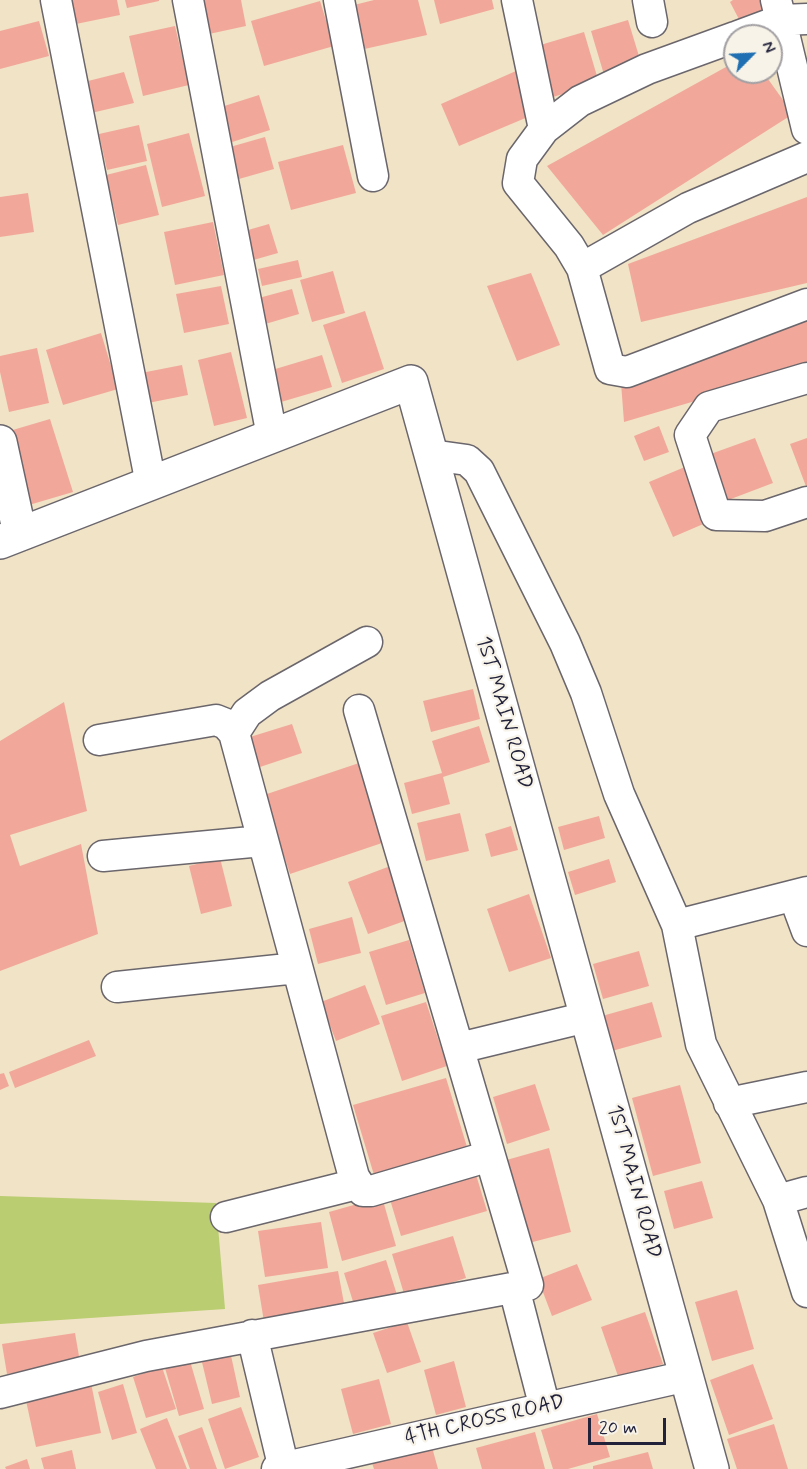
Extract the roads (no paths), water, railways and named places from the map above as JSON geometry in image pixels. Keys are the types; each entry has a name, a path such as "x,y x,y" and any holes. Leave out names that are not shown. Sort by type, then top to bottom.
{"street":[{"path":"56,0 151,484"},
{"path":"188,0 272,436"},
{"path":"339,0 373,176"},
{"path":"517,0 544,129"},
{"path":"764,24 788,13 807,129"},
{"path":"723,42 647,69 580,100 544,129 522,159 518,183 569,246 582,268 610,369 627,372 807,304"},
{"path":"582,268 688,208 807,157"},
{"path":"807,378 709,407 690,435 716,515 765,516 807,502"},
{"name":"1ST MAIN ROAD","path":"10,538 411,382 712,1469"},
{"path":"0,442 10,538"},
{"path":"431,455 467,460 479,471 574,663 619,794 677,925 701,1044 777,1200 807,1292"},
{"path":"234,733 247,713 270,696 367,642"},
{"path":"0,1393 146,1356 528,1285 358,710"},
{"path":"99,740 216,720 226,724 234,733 357,1184 363,1191 371,1191 490,1156"},
{"path":"103,856 262,841"},
{"path":"677,925 801,894 807,932"},
{"path":"117,987 297,968"},
{"path":"459,1048 587,1017"},
{"path":"729,1103 807,1088"},
{"path":"226,1216 357,1184"},
{"path":"777,1200 807,1192"},
{"path":"514,1288 545,1408"},
{"path":"252,1335 281,1468"},
{"name":"4TH CROSS ROAD","path":"281,1468 687,1376"}]}
